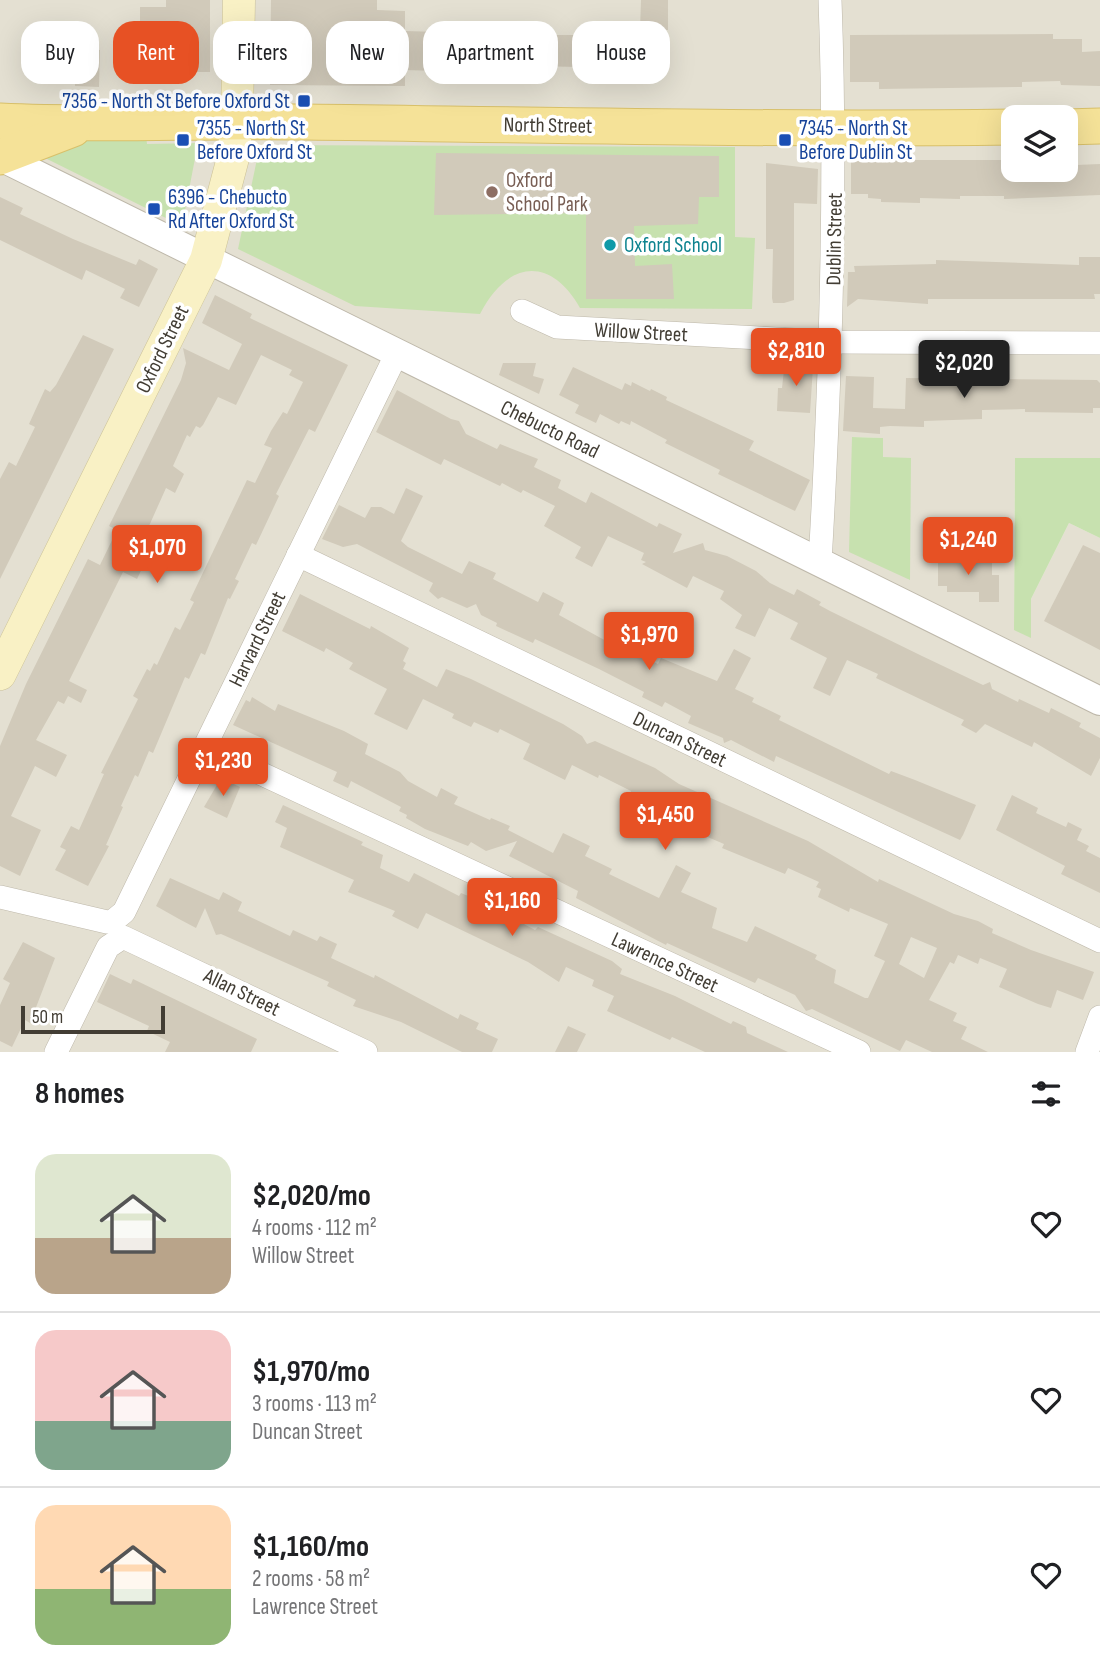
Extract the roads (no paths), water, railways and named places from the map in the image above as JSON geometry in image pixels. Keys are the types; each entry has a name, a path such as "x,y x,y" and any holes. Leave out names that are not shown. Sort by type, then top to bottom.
{"main road":[{"name":"Oxford Street","path":"0,674 206,260 233,158 237,121 239,0"},
{"name":"North Street","path":"0,121 83,125 237,121 835,129 1001,127"},
{"name":"North Street","path":"1,157 83,125"},
{"path":"1078,127 1100,126"}],"street":[{"name":"Dublin Street","path":"820,562 832,342 835,129 830,0"},
{"name":"Chebucto Road","path":"1,157 1100,701"},
{"name":"Willow Street","path":"522,311 557,327 832,342 1100,343"},
{"name":"Harvard Street","path":"56,1052 397,353"},
{"name":"Duncan Street","path":"298,555 1100,941"},
{"name":"Lawrence Street","path":"204,747 859,1052"},
{"name":"Allan Street","path":"0,897 115,930 366,1052"},
{"path":"1087,1052 1100,1017"}],"place":[{"name":"7356 - North St Before Oxford St","path":"304,101"},
{"name":"7355 - North St Before Oxford St","path":"183,140"},
{"name":"7345 - North St Before Dublin St","path":"785,140"},
{"name":"Oxford School Park","path":"492,192"},
{"name":"6396 - Chebucto Rd After Oxford St","path":"154,209"},
{"name":"Oxford School","path":"610,245"}]}
